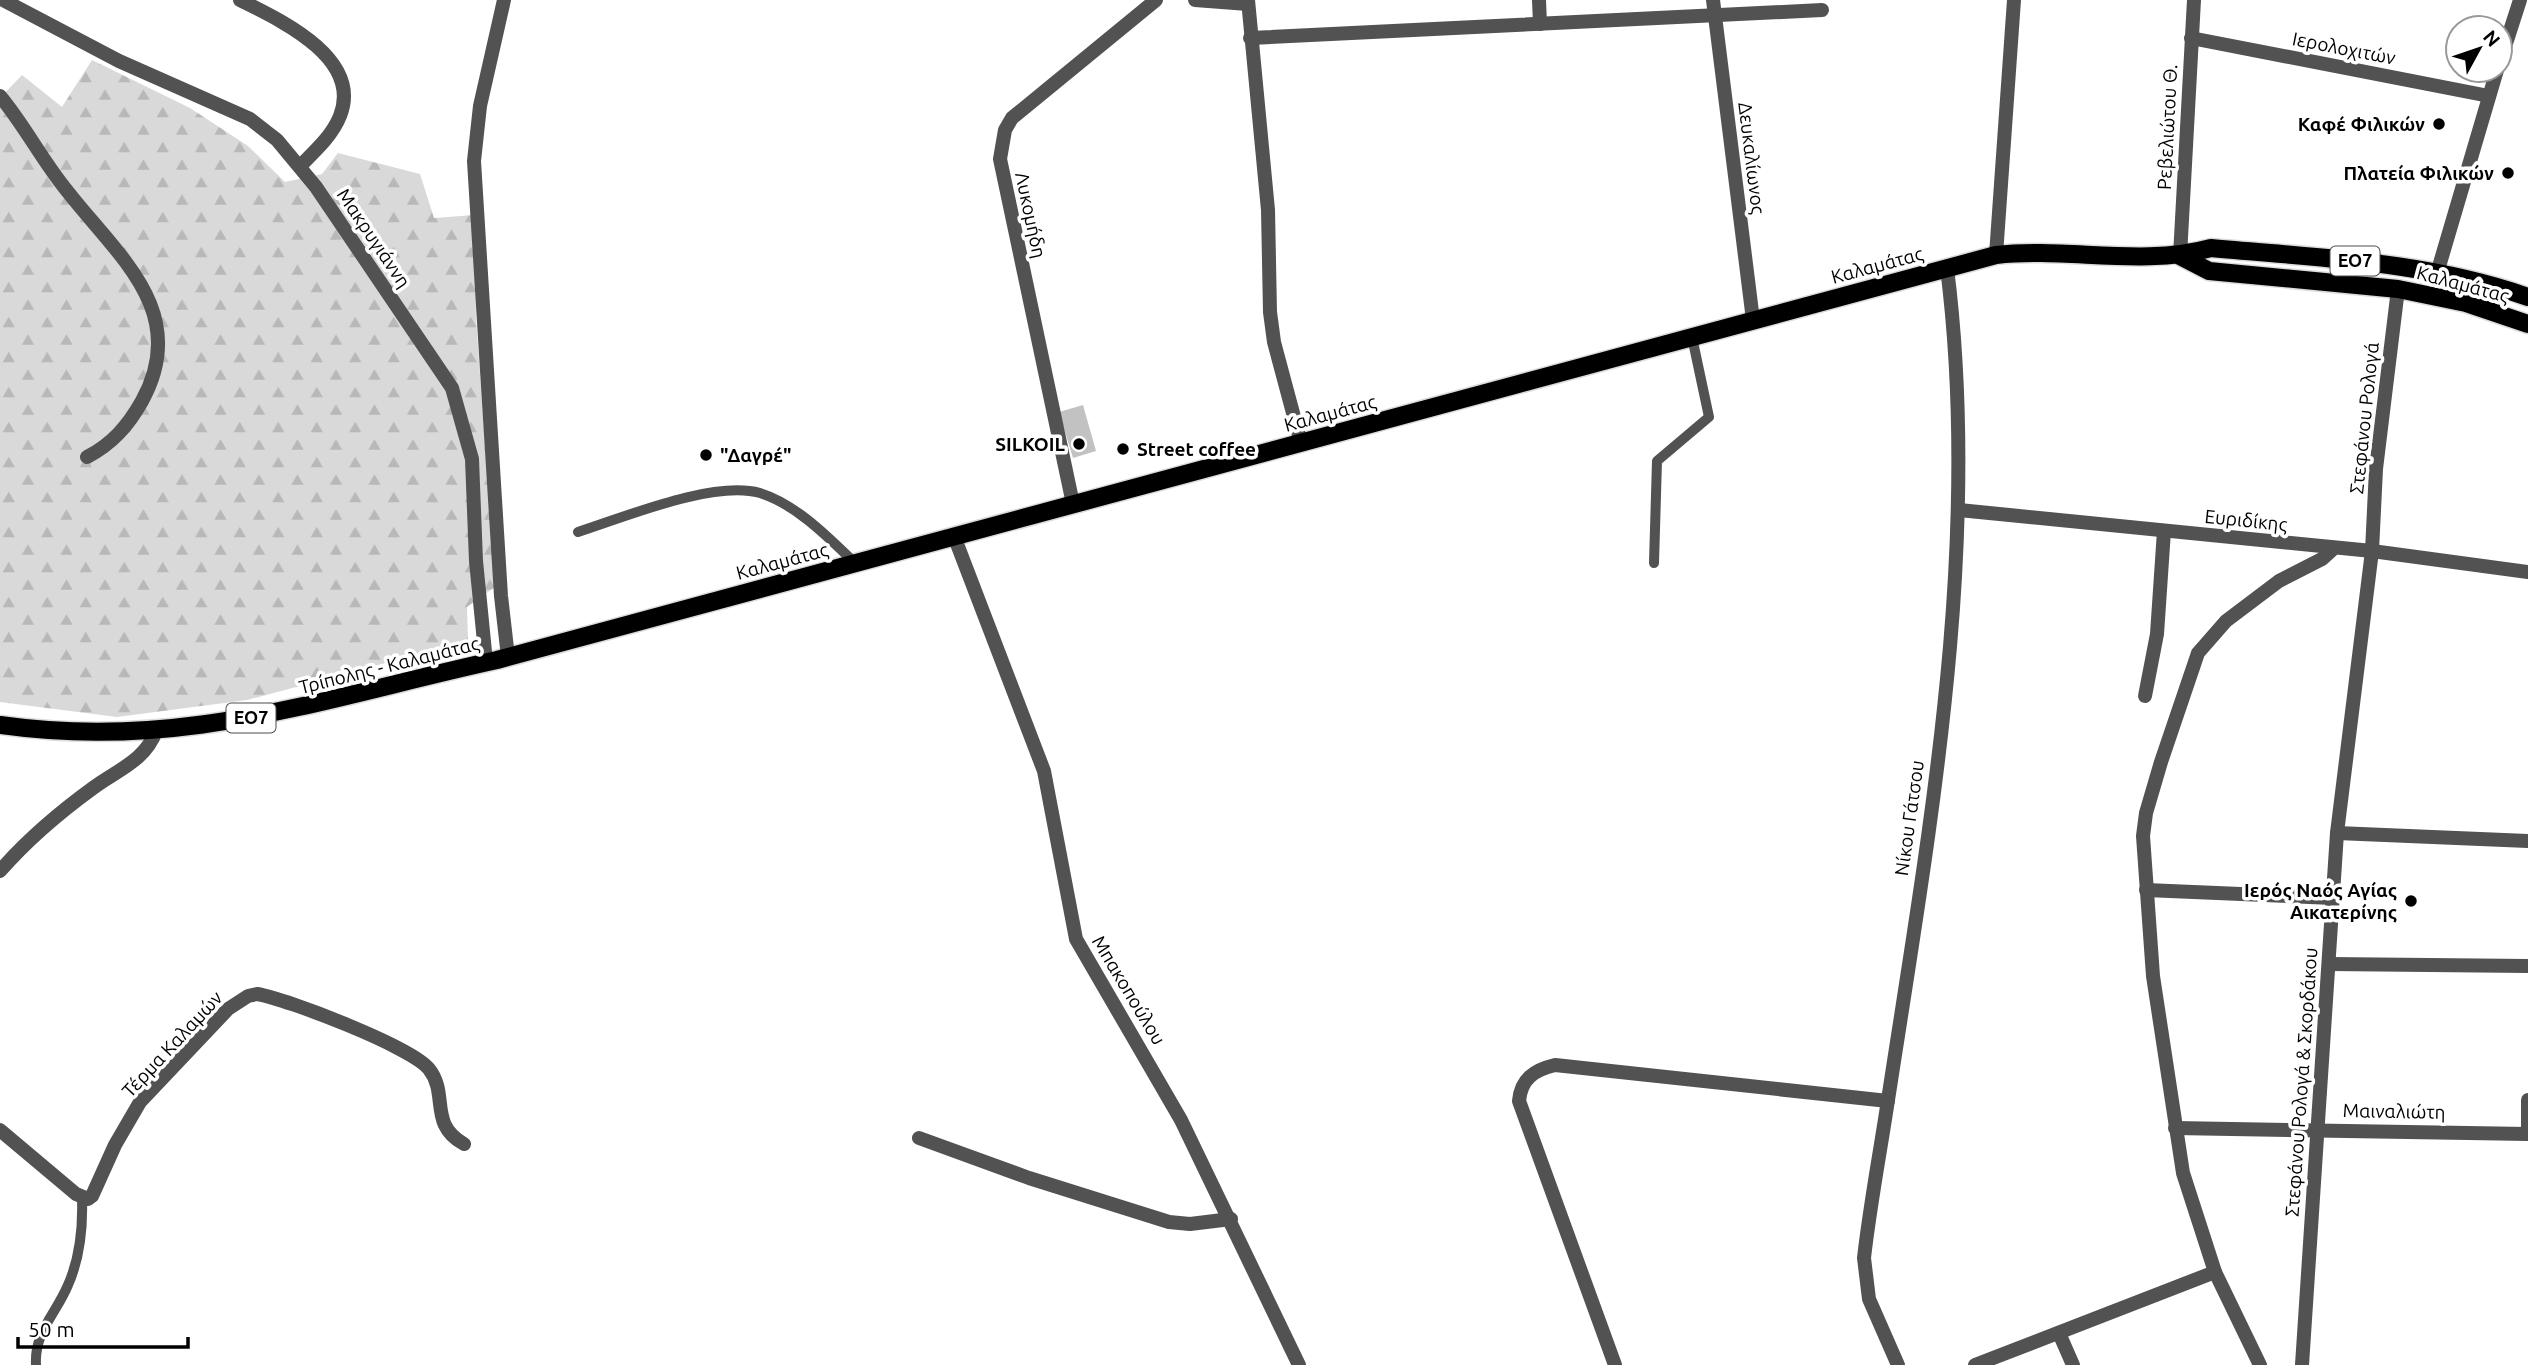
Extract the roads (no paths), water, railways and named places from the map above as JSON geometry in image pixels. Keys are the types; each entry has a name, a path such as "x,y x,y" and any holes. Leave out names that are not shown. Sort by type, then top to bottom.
{"main road":[{"name":"Καλαμάτας","path":"497,660 1996,255 2045,252 2180,256 2211,248 2438,270 2481,280 2528,297"},
{"name":"Καλαμάτας","path":"2180,256 2209,271 2398,289 2466,303 2528,324"},
{"name":"Τρίπολης - Καλαμάτας","path":"0,725 95,733 203,727 318,705 497,660"}],"street":[{"name":"Μακρυγιάννη","path":"3,0 119,61 250,119 277,140 300,166 452,388 472,459 476,561 497,660"},
{"path":"240,0 279,20 307,40 329,60 344,88 341,114 331,132 300,166"},
{"path":"497,660 501,596 497,490 474,161 480,106 504,0"},
{"name":"Λυκομήδη","path":"1073,504 1000,159 1000,145 1012,118 1156,0"},
{"path":"1195,0 1248,2 1268,209 1270,312 1274,342 1301,443"},
{"path":"1539,0 1540,24"},
{"name":"Δευκαλίωνος","path":"1713,0 1753,320"},
{"path":"1996,255 2014,0"},
{"name":"Ρεβελιώτου Θ.","path":"2180,256 2194,0"},
{"path":"2514,19 2520,0"},
{"path":"1250,38 1822,10"},
{"name":"Ιερολοχιτών","path":"2191,38 2489,96"},
{"path":"2438,270 2493,84"},
{"path":"0,96 68,192 129,263 151,305 159,348 147,391 117,436 106,447 87,457"},
{"name":"Νίκου Γάτσου","path":"1898,1365 1869,1299 1865,1274 1868,1227 1888,1101 1953,627 1959,510 1959,395 1947,268"},
{"name":"Στεφάνου Ρολογά","path":"2372,551 2376,469 2398,289"},
{"name":"Ευριδίκης","path":"1959,510 2372,551 2528,572"},
{"path":"2145,696 2157,634 2164,531"},
{"name":"Μπακοπούλου","path":"954,536 1044,771 1076,939 1170,1098 1231,1219 1299,1365"},
{"path":"2260,1365 2215,1272 2190,1197 2175,1128 2153,976 2143,858 2146,814 2182,704 2186,680 2198,653 2226,621 2279,581 2313,565 2333,549"},
{"name":"Στεφάνου Ρολογά & Σκορδάκου","path":"2302,1365 2337,833 2372,551"},
{"path":"0,871 93,788 140,756 152,743 156,731"},
{"path":"2337,833 2528,841"},
{"path":"2146,890 2333,898"},
{"path":"2329,964 2528,966"},
{"name":"Τέρμα Καλαμών","path":"82,1198 92,1196 115,1145 140,1102 228,1009 248,996 257,994 330,1019 419,1059 434,1078 443,1123 464,1144"},
{"path":"1615,1365 1518,1101 1520,1088 1528,1077 1539,1068 1555,1065 1888,1101"},
{"path":"2528,1100 2528,1134"},
{"name":"Μαιναλιώτη","path":"2175,1128 2528,1134"},
{"path":"0,1130 82,1198"},
{"path":"919,1138 1029,1178 1169,1222 1190,1224 1231,1219"},
{"path":"1975,1365 2215,1272"},
{"path":"2059,1333 2073,1365"}],"lane":[{"path":"1654,563 1657,461 1709,417 1692,337"},
{"path":"578,531 716,490 760,493 814,526 855,563"},
{"path":"36,1365 39,1336 67,1288 77,1259 82,1198"}],"place":[{"name":"Καφέ Φιλικών","path":"2439,124"},
{"name":"Πλατεία Φιλικών","path":"2508,173"},
{"name":"SILKOIL","path":"1079,444"},
{"name":"Street coffee","path":"1123,449"},
{"name":"\"Δαγρέ\"","path":"706,455"},
{"name":"Ιερός Ναός Αγίας Αικατερίνης","path":"2411,901"}]}
